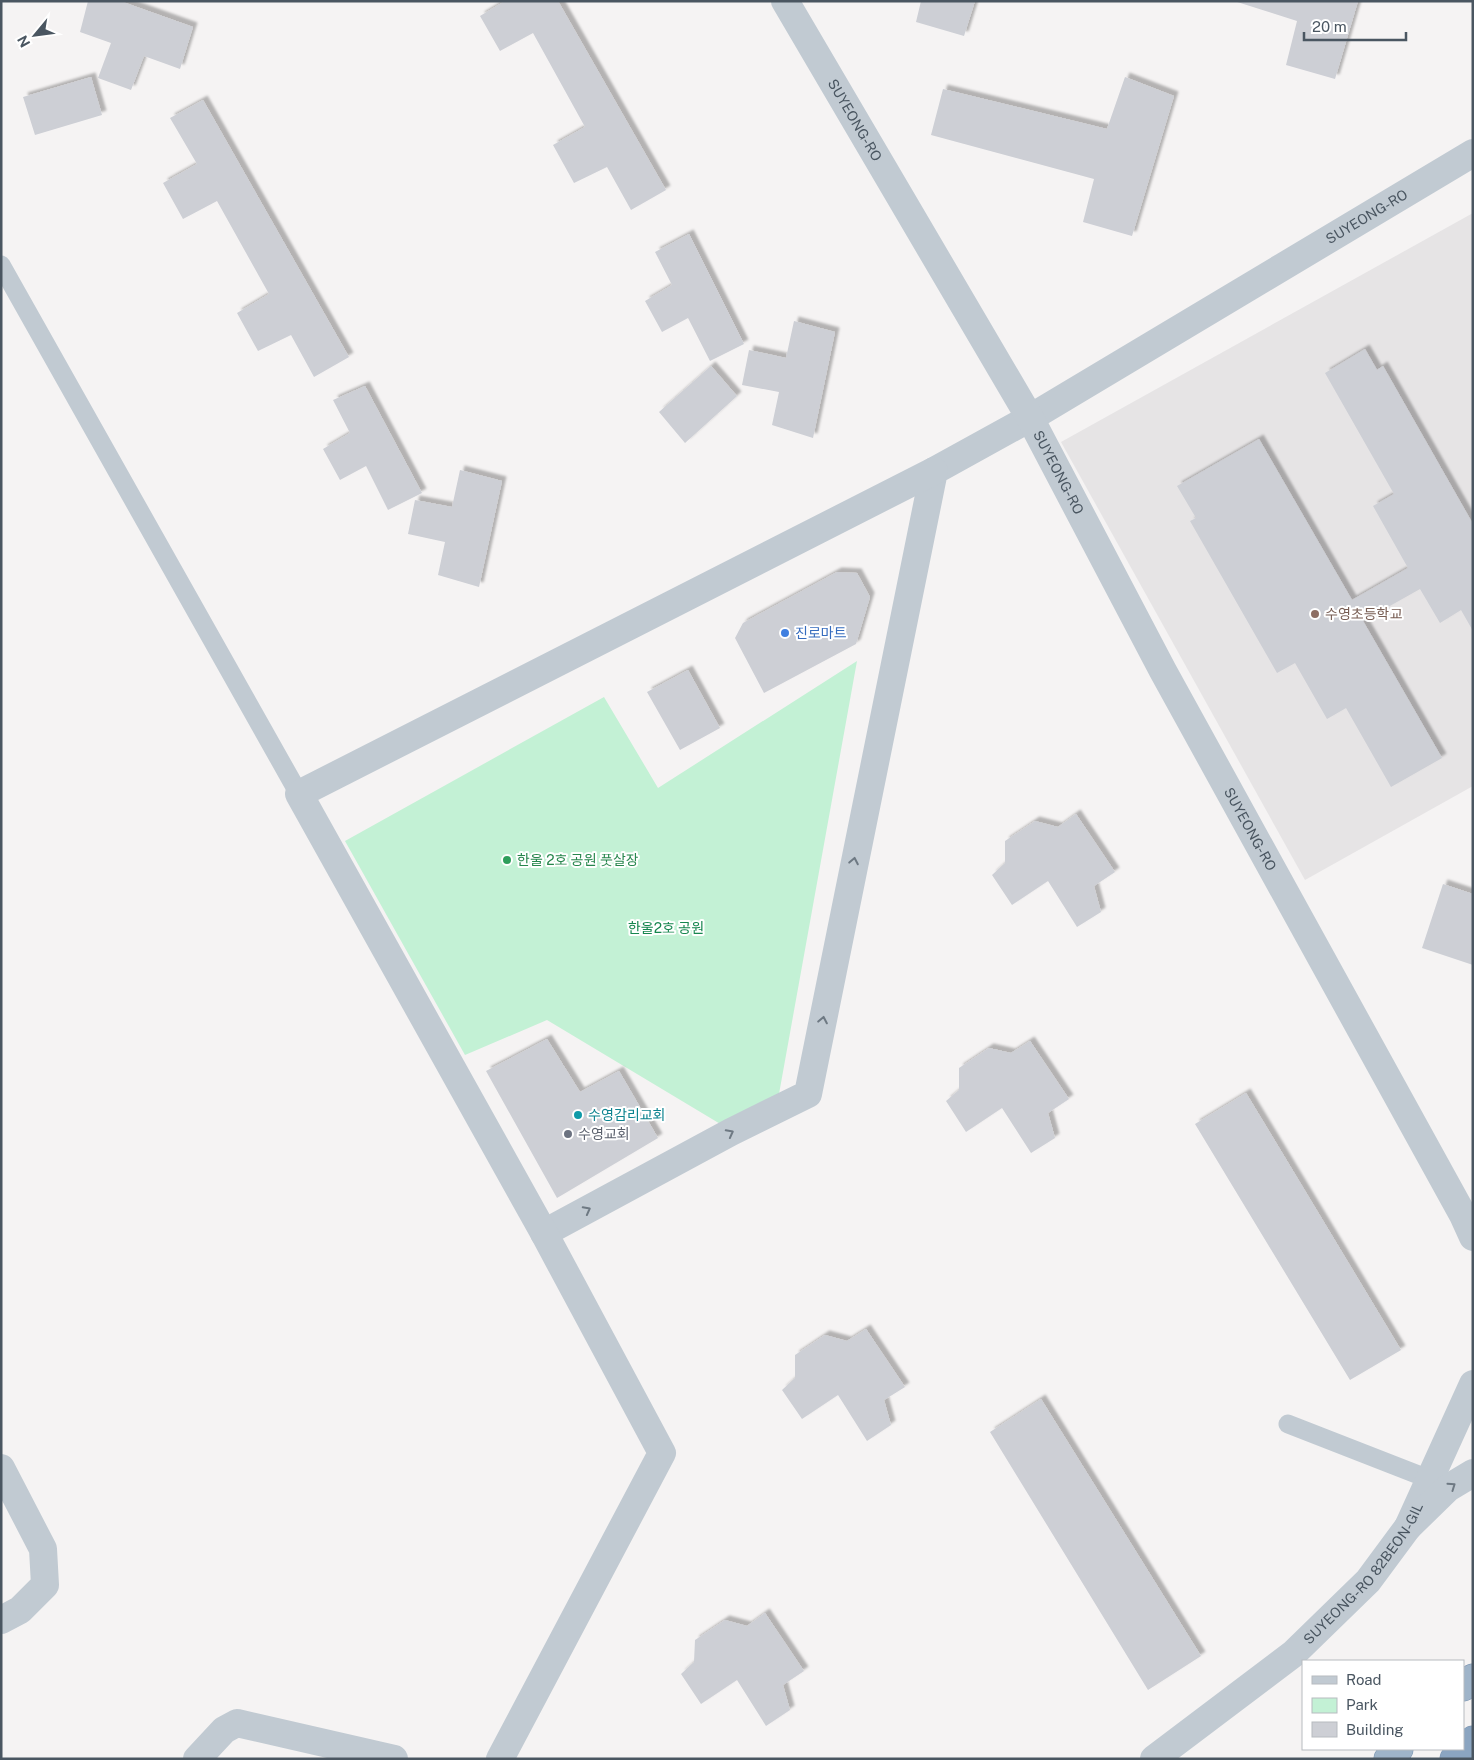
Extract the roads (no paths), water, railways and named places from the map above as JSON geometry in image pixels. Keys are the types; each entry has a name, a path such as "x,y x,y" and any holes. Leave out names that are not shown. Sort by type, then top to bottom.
{"highway":[{"path":"1464,1687 1473,1678"},
{"path":"1464,1749 1473,1740"},
{"path":"1388,1759 1397,1750"},
{"path":"1454,1759 1463,1750"}],"street":[{"name":"SUYEONG-RO","path":"786,1 1030,418 1164,671 1458,1206 1473,1237"},
{"name":"SUYEONG-RO","path":"1030,418 1473,153"},
{"path":"500,1759 662,1452 544,1233 299,794 934,471 1030,418"},
{"path":"544,1233 723,1136 808,1094 934,471"},
{"name":"SUYEONG-RO 82BEON-GIL","path":"1154,1759 1293,1654 1368,1581 1408,1527 1473,1384"},
{"path":"1,1468 43,1550 46,1585 20,1610 1,1620"},
{"path":"1408,1527 1448,1488 1473,1473"},
{"path":"197,1759 224,1730 237,1723 394,1759"}],"lane":[{"path":"1,265 299,794"},
{"path":"1288,1424 1429,1479"}],"place":[{"name":"수영초등학교","path":"1315,614"},
{"name":"진로마트","path":"785,633"},
{"name":"한울 2호 공원 풋살장","path":"507,860"},
{"name":"수영감리교회","path":"578,1115"},
{"name":"수영교회","path":"568,1134"}],"park label":[{"name":"한울2호 공원","path":"666,928"}]}
